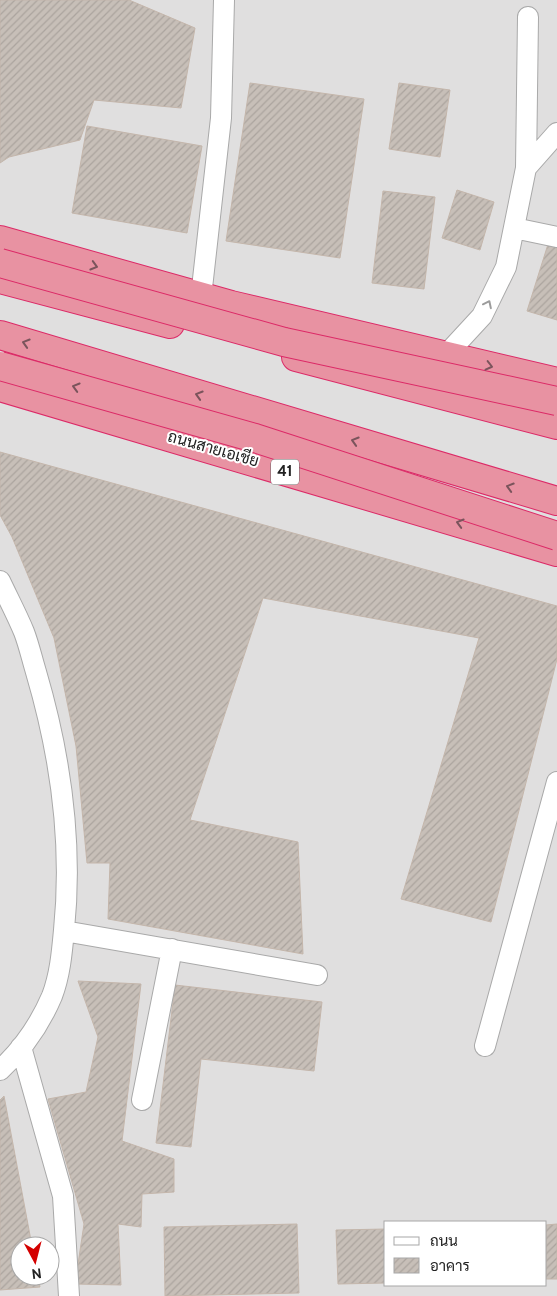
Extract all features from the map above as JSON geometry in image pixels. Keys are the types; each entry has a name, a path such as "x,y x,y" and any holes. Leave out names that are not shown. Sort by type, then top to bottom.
{"highway":[{"path":"0,240 231,305 557,382"},
{"path":"0,263 284,342 557,401"},
{"path":"0,280 557,425"},
{"path":"231,305 557,417"},
{"path":"0,335 557,501"},
{"path":"0,366 255,438 557,536"},
{"name":"ถนนสายเอเชีย","path":"6,389 557,521"},
{"name":"ถนนสายเอเชีย","path":"6,389 557,552"}],"street":[{"path":"201,297 220,118 224,0"},
{"path":"446,355 482,316 506,267 526,168 528,17"},
{"path":"526,168 557,133"},
{"path":"514,228 557,238"},
{"path":"0,581 24,632 46,706 62,781 67,855 67,900 61,965 52,995 38,1026 10,1062 0,1070"},
{"path":"485,1046 557,782"},
{"path":"64,931 317,975"},
{"path":"142,1100 172,949"},
{"path":"20,1047 63,1196 69,1296"}],"shaded area":[{"path":"0,0 557,0 557,1296 0,1296"}],"building":[{"path":"0,0 129,0 195,28 181,108 94,100 80,140 9,157 0,163"},
{"path":"250,83 364,99 340,258 226,241"},
{"path":"399,83 450,90 440,157 389,149"},
{"path":"87,126 202,146 187,233 72,213"},
{"path":"457,190 494,202 480,250 442,238"},
{"path":"383,191 435,197 424,289 372,283"},
{"path":"549,241 557,243 557,320 527,311"},
{"path":"0,452 557,606 557,659 491,922 401,899 479,638 263,598 190,820 298,842 303,954 108,919 110,863 87,863 76,746 54,638 12,537 0,515"},
{"path":"78,981 141,984 122,1141 174,1159 174,1192 142,1194 141,1227 118,1224 121,1285 75,1284 84,1224 48,1099 86,1092 98,1037"},
{"path":"175,985 322,1002 314,1071 201,1059 191,1147 156,1143"},
{"path":"4,1096 30,1236 10,1236 10,1286 40,1287 0,1290 0,1100"},
{"path":"297,1224 299,1293 165,1296 164,1227"},
{"path":"557,1224 557,1279 547,1279 547,1225"},
{"path":"384,1229 384,1283 338,1284 336,1230"}]}
